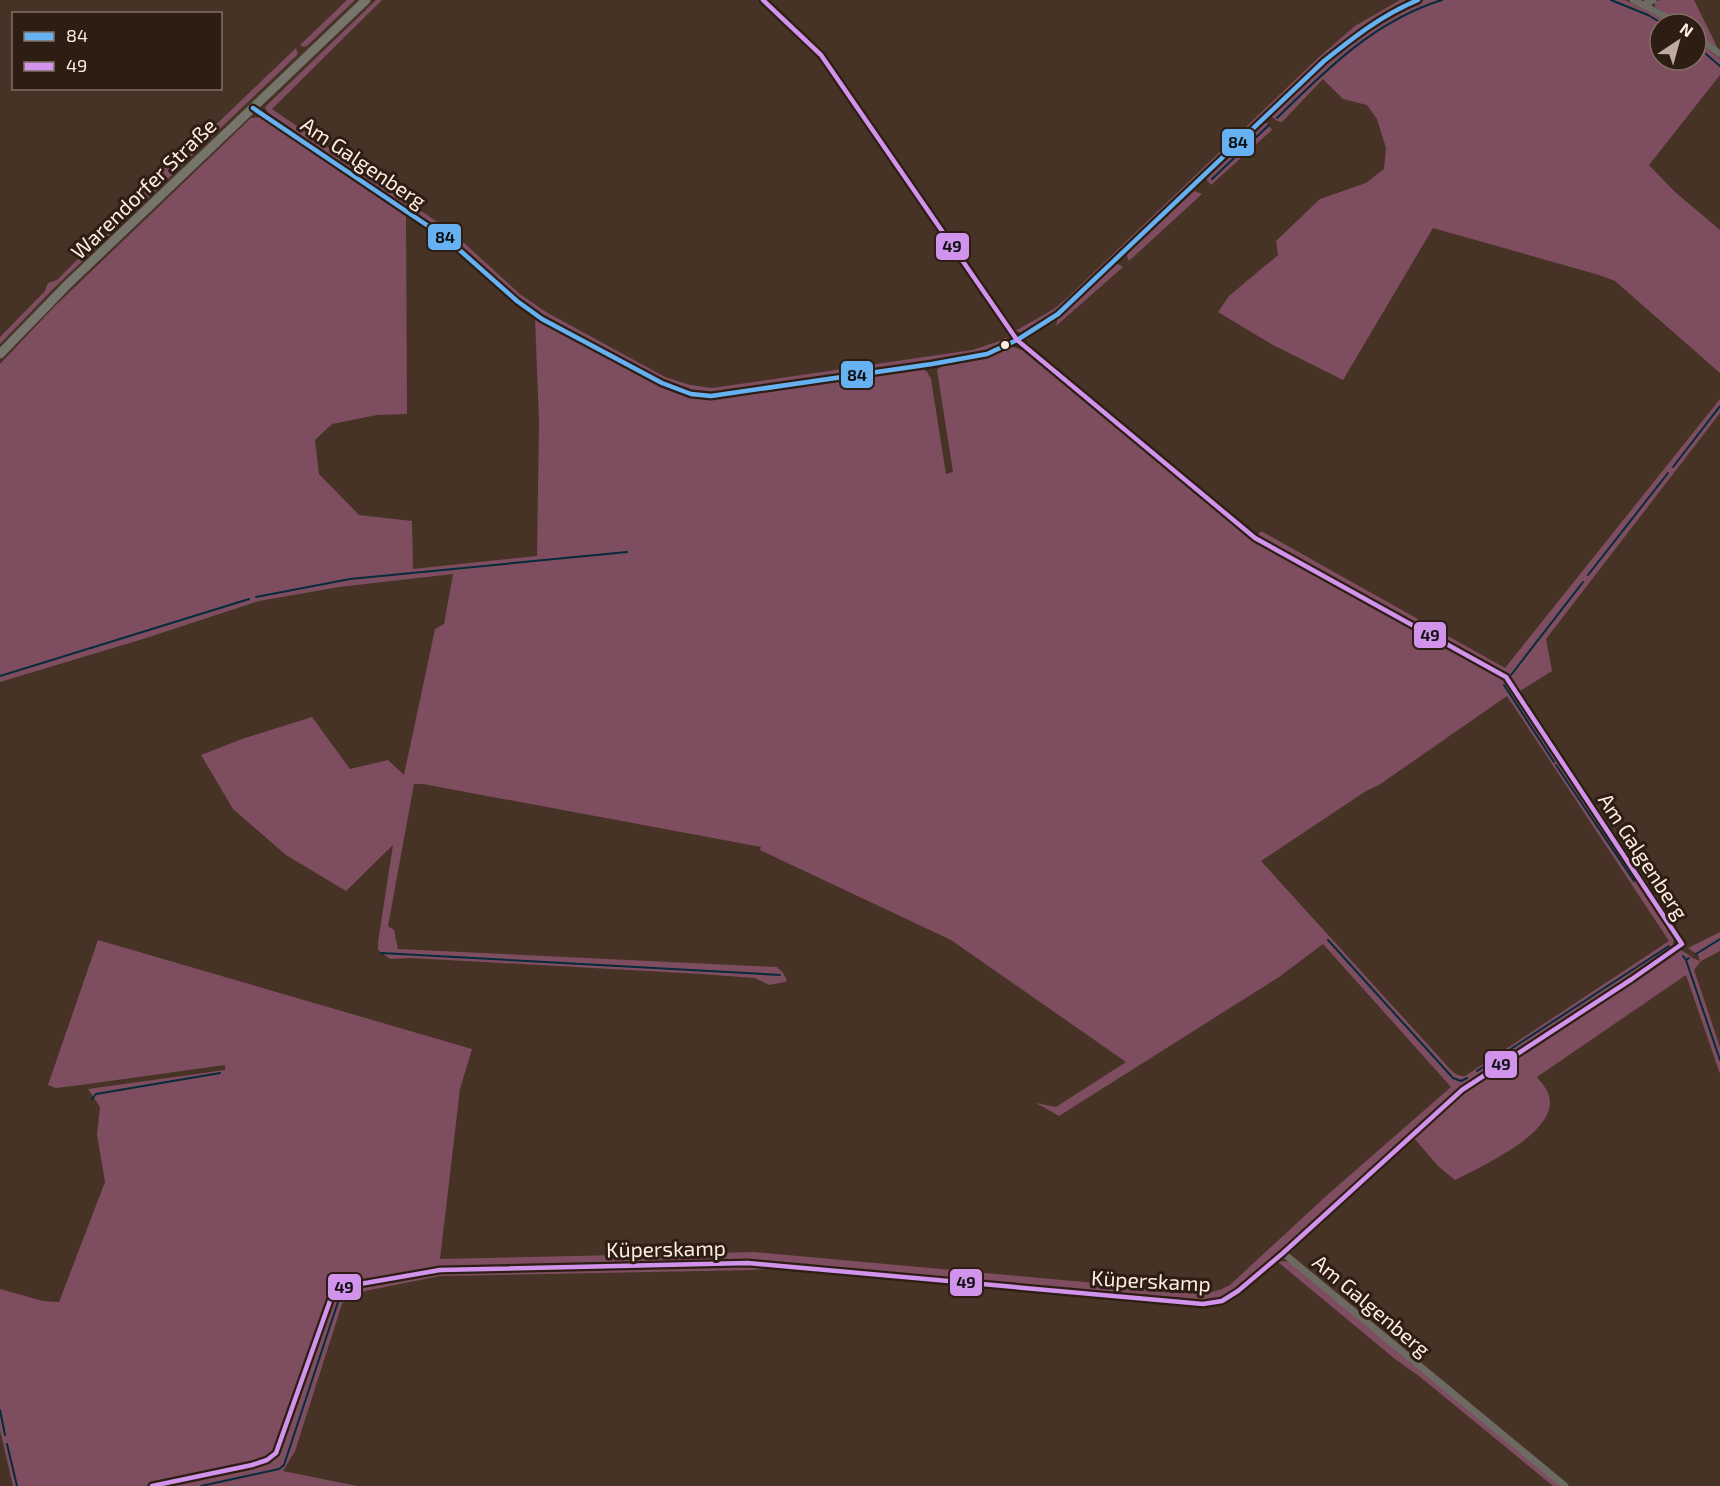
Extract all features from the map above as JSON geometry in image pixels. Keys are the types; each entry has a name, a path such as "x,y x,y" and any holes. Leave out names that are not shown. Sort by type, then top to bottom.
{"main road":[{"name":"Warendorfer Straße","path":"0,354 68,284 366,0"}],"street":[{"name":"Am Galgenberg","path":"763,0 821,55 1017,340 1255,538 1506,677 1682,944 1462,1090 1283,1253 1565,1486"},
{"name":"Am Galgenberg","path":"253,108 446,238 508,294 542,319 662,383 691,394 711,396 987,354 1017,340 1058,314 1324,61 1383,16 1418,0"},
{"path":"1633,0 1659,12"},
{"path":"1645,4 1653,0"},
{"name":"Küperskamp","path":"152,1486 252,1465 267,1461 276,1453 331,1298 340,1288 354,1284 440,1270 748,1263 1203,1304 1222,1300 1238,1291 1283,1253"}],"shaded area":[{"path":"347,0 355,0 308,45 304,47 300,45"},
{"path":"376,0 382,0 272,109 452,232 521,295 546,312 665,377 690,385 712,388 972,350 1003,340 1007,332 1006,340 987,351 974,355 712,393 691,391 663,382 543,316 519,299 449,236 268,114 265,107"},
{"path":"1400,0 1412,0 1383,14 1359,30 1057,312 1022,333 1011,329 1017,330 1054,309 1318,58 1355,26"},
{"path":"1424,0 1625,0 1650,12 1648,72 1708,72 1708,50 1720,59 1720,75 1649,165 1674,191 1720,230 1720,373 1615,281 1433,228 1343,380 1273,345 1218,312 1229,296 1278,255 1276,241 1320,199 1366,183 1384,169 1386,148 1377,119 1367,105 1343,99 1323,79 1282,122 1271,116 1342,50 1402,11"},
{"path":"1694,0 1700,12 1664,12 1655,7 1655,2"},
{"path":"1708,29 1720,53 1708,44"},
{"path":"296,48 298,54 296,56 51,291 0,344 0,337 45,291 48,283 57,280 153,184 160,168 175,164"},
{"path":"260,117 399,208 406,216 407,414 377,415 332,424 315,440 319,474 359,515 412,521 413,569 537,556 539,422 535,317 621,366 662,386 692,396 922,368 931,379 946,474 953,472 937,370 942,365 1010,346 1026,351 1254,539 1503,678 1674,936 1673,945 1670,950 1456,1092 1282,1251 1231,1293 1218,1298 1205,1301 1185,1300 748,1261 439,1268 339,1287 274,1453 264,1460 145,1486 13,1486 0,1430 0,1289 43,1301 59,1302 105,1182 97,1135 100,1107 88,1089 225,1070 225,1065 56,1088 48,1085 98,940 472,1049 460,1089 440,1259 754,1252 1195,1293 1212,1292 1230,1285 1325,1197 1451,1087 1323,944 1279,977 1059,1116 1036,1103 1056,1107 1126,1062 951,940 760,850 761,847 423,784 414,784 388,926 394,930 398,949 777,967 787,980 769,985 755,978 701,974 411,958 390,959 378,950 378,942 393,845 346,891 286,855 233,809 201,755 242,739 312,717 350,769 388,760 404,775 435,629 444,624 453,574 339,587 259,601 0,682 0,364 53,308 251,118","holes":["1507,696 1669,941 1465,1076 1460,1076 1450,1069 1261,861 1366,791 1379,785"]},
{"path":"1263,123 1267,123 1272,130 1211,185 1206,179 1208,176"},
{"path":"1194,191 1202,194 1129,261 1128,252"},
{"path":"1116,263 1123,267 1056,326 1058,318"},
{"path":"1720,399 1720,413 1546,639 1552,671 1520,691 1513,680 1498,670 1257,536 1261,531 1505,668"},
{"path":"1720,932 1720,951 1701,961 1694,970 1720,1047 1720,1074 1686,975 1537,1077 1549,1097 1548,1114 1540,1126 1527,1138 1497,1158 1455,1180 1439,1167 1413,1137 1464,1092 1675,953 1680,950 1700,961 1698,955 1688,948"},
{"path":"1278,1262 1290,1262 1562,1486 1553,1486 1395,1359"},
{"path":"749,1265 778,1268 440,1276 350,1294 342,1304 295,1451 283,1471 357,1486 162,1486 269,1462 276,1458 332,1299 343,1290 440,1272"}],"waterway":[{"path":"1277,118 1352,49 1394,21 1442,0"},
{"path":"1611,0 1648,15"},
{"path":"1708,56 1720,66"},
{"path":"1212,179 1269,125"},
{"path":"1673,467 1720,406"},
{"path":"1588,575 1668,473"},
{"path":"256,597 350,579 627,552"},
{"path":"1511,675 1583,582"},
{"path":"0,676 249,599"},
{"path":"1504,685 1554,762"},
{"path":"1556,765 1634,881"},
{"path":"1696,954 1720,939"},
{"path":"1328,940 1453,1078 1461,1081 1467,1078"},
{"path":"1477,1071 1669,946"},
{"path":"381,953 780,975"},
{"path":"1683,956 1686,960 1689,958"},
{"path":"1686,960 1720,1060"},
{"path":"92,1099 96,1094 220,1073"},
{"path":"201,1486 279,1469 284,1465 338,1302"},
{"path":"0,1410 5,1435"},
{"path":"7,1444 17,1486"}],"transit line":[{"name":"49","path":"152,1486 267,1460 276,1453 331,1298 340,1288 440,1270 748,1263 1203,1304 1222,1301 1238,1291 1283,1253 1462,1090 1682,944 1506,677 1255,538 1017,340 821,55 763,0"},
{"name":"84","path":"253,108 446,238 517,301 542,319 662,383 691,394 711,396 987,354 1017,340 1058,314 1324,61 1380,20 1418,0"}]}
